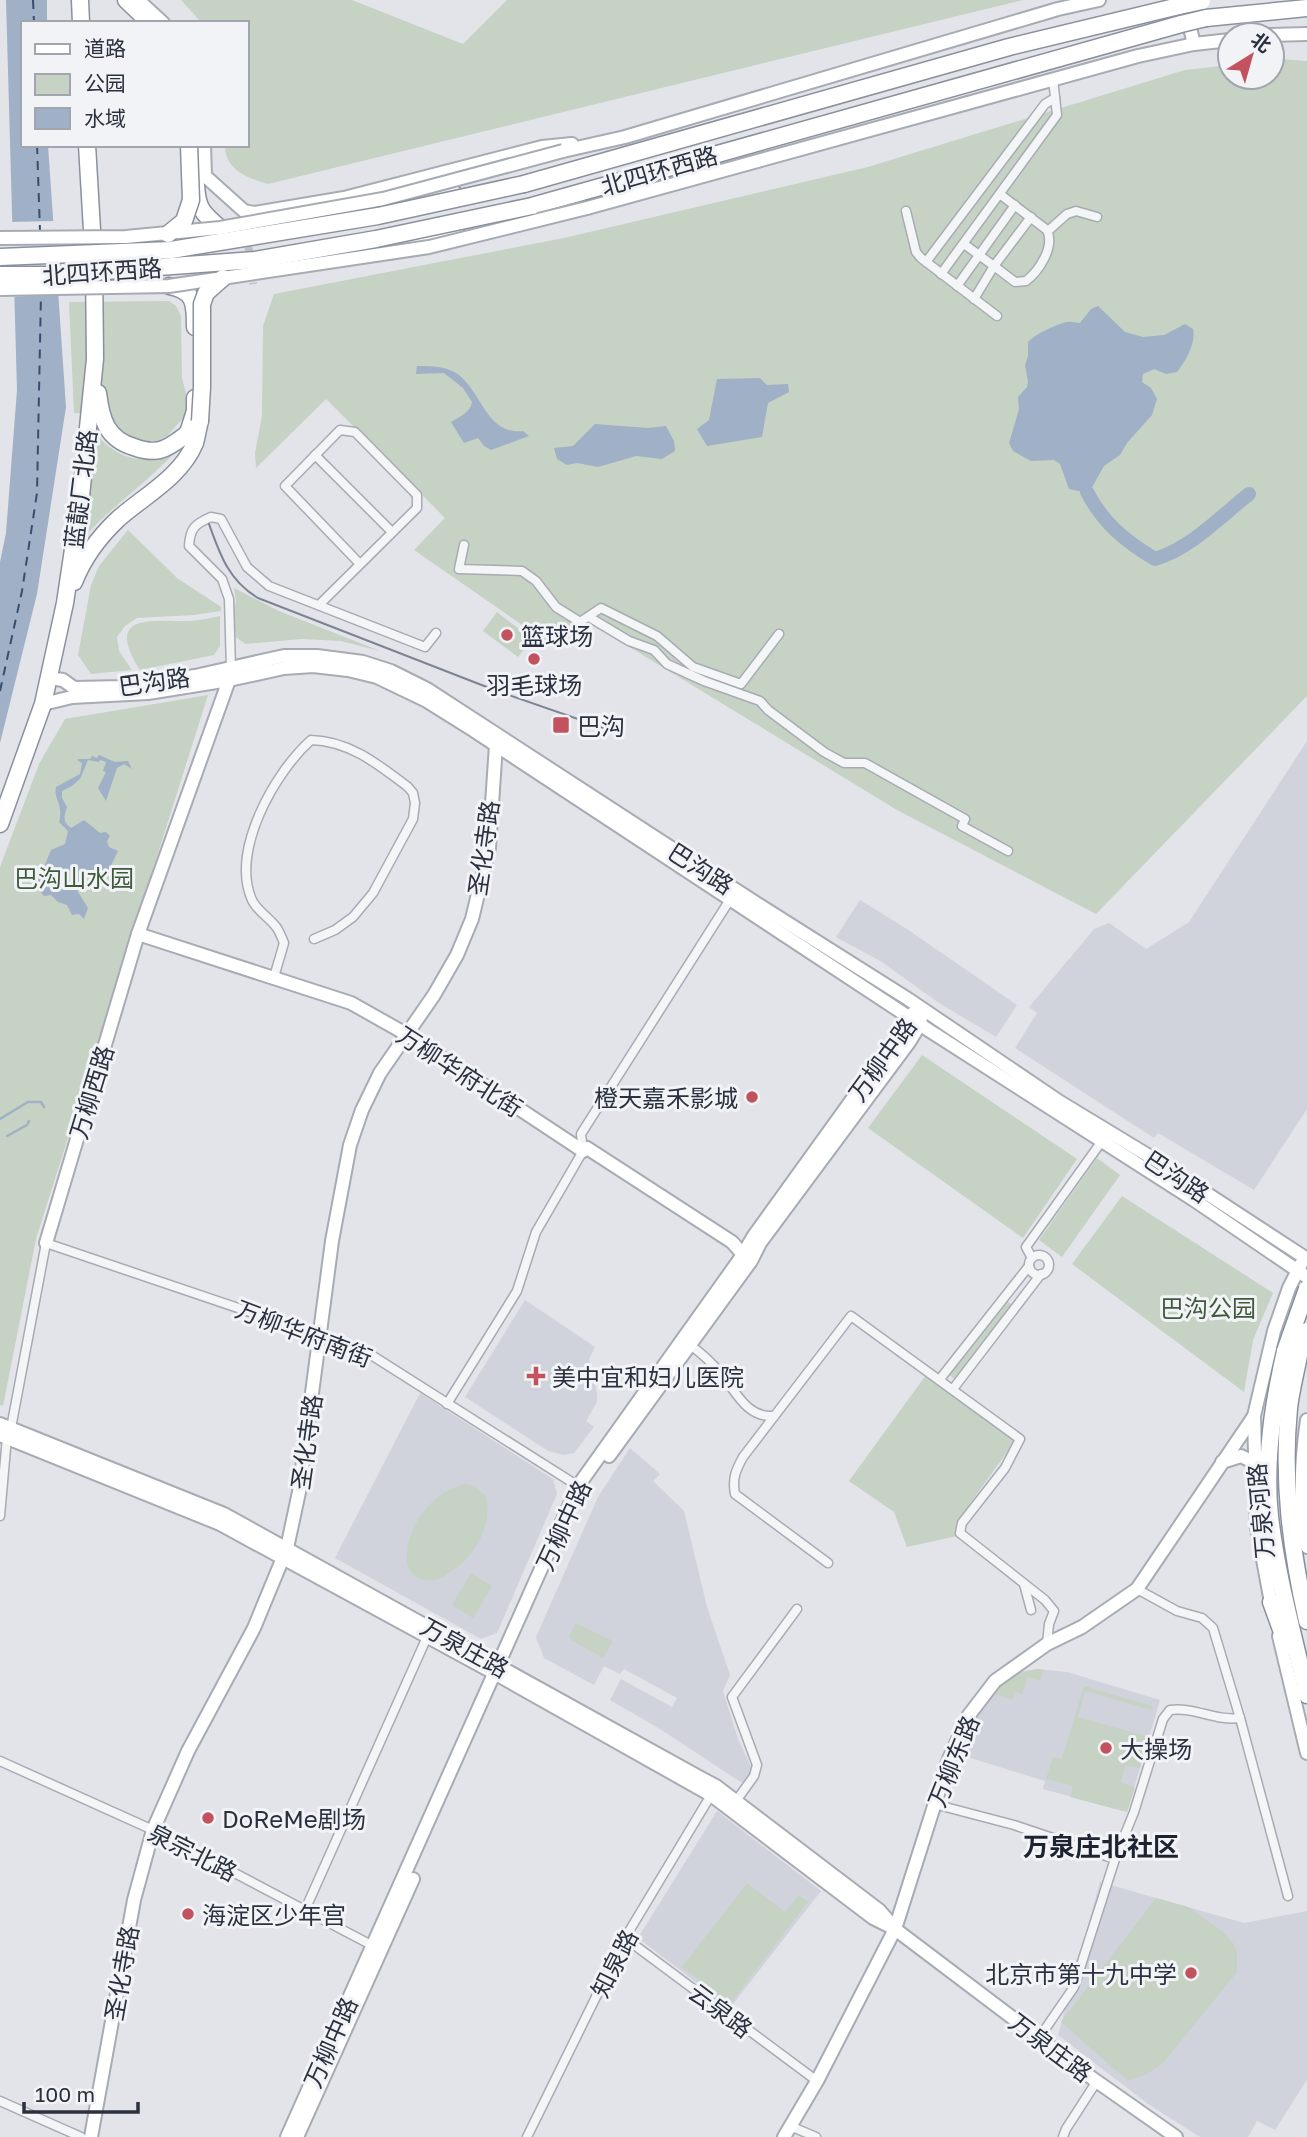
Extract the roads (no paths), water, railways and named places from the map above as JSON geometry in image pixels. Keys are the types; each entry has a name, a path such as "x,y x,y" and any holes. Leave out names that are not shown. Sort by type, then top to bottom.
{"highway":[{"path":"80,0 81,21"},
{"path":"126,0 143,13"},
{"name":"北四环西路","path":"0,257 171,250 378,216 524,184 1009,47 1181,3 1206,1"},
{"name":"北四环西路","path":"0,275 49,275 255,260 376,239 532,206 1181,24 1206,18 1307,8"},
{"name":"蓝靛厂北路","path":"0,824 43,705 65,604 81,496 95,359 94,264 87,147"},
{"path":"168,234 184,221 191,200 189,147"},
{"path":"195,147 199,206 205,216 220,228"},
{"path":"383,199 484,192"},
{"path":"382,254 489,215"},
{"path":"65,604 77,574 101,538 179,467 195,443 200,421 202,387 202,304 206,293 223,278"},
{"path":"95,359 101,416 110,435 127,445 144,450 159,450 188,433 195,411 195,307 190,295 183,289 169,286"},
{"name":"万泉河路","path":"1307,1289 1289,1406 1286,1451 1287,1508 1294,1562 1307,1620"},
{"name":"万泉河路","path":"1307,1330 1274,1403 1270,1456 1270,1513 1277,1565 1307,1698"},
{"path":"1271,1602 1307,1698"}],"street":[{"name":"北四环西路","path":"0,238 168,234 220,228 383,199 625,137 1058,9 1099,0"},
{"path":"1181,3 1194,44"},
{"path":"143,13 159,21"},
{"path":"1286,35 1307,34"},
{"name":"北四环西路","path":"0,289 169,286 429,247 587,208 1138,56 1216,42"},
{"path":"941,274 1057,116 1054,79"},
{"path":"926,262 1045,104 1055,98"},
{"path":"204,147 205,176 244,211 254,213 344,198 542,147 625,137"},
{"path":"964,244 1014,282 1026,281 1044,260 1050,237 1048,231 1001,195"},
{"path":"957,286 1015,205"},
{"path":"906,211 916,252 997,316"},
{"path":"1048,231 1067,214 1076,211 1097,217"},
{"path":"974,299 1031,217"},
{"path":"319,606 417,508 418,500 355,432 350,429 340,430 285,486 360,564"},
{"path":"315,455 392,532"},
{"path":"230,674 229,600 222,579 189,546 190,531 196,524 211,517 221,519 247,567 269,586 425,647 436,633"},
{"path":"464,545 459,569 522,571 536,581 556,607 580,622 601,608 657,636 693,667 741,684 779,634"},
{"path":"589,617 629,641 654,650 667,664 704,681 760,701 824,752 844,762 865,763 965,819 962,826 1009,851"},
{"name":"巴沟路","path":"43,705 72,697 148,693 230,674 284,656 317,656 363,662 391,671 414,682 921,1008 1060,1102 1306,1256"},
{"name":"巴沟路","path":"49,678 63,680 74,688 122,687 313,666 377,677 425,700 496,745 914,1020 1195,1200 1302,1273"},
{"name":"万柳西路","path":"0,1516 4,1431 46,1243 138,934 230,674"},
{"path":"274,977 284,943 277,928 253,903 247,878 248,854 260,811 273,786 293,756 311,740 327,741 361,754 408,787 413,793 415,803 413,819 373,893 353,917 335,930 314,939"},
{"name":"圣化寺路","path":"91,2137 134,1900 153,1830 188,1751 254,1628 285,1553 299,1492 334,1229 351,1145 362,1110 380,1073 434,995 457,955 472,919 489,848 496,745"},
{"path":"447,1404 516,1291 536,1232 583,1151 581,1134 731,898"},
{"name":"万柳华府北街","path":"138,934 351,1003 406,1034 583,1151 587,1148 732,1242 746,1259"},
{"name":"万柳中路","path":"297,2137 377,1948 581,1498 690,1345 746,1259 753,1237 900,1033 914,1020 921,1008"},
{"path":"1058,1271 1033,1273 1026,1247 1102,1140"},
{"name":"万柳华府南街","path":"46,1243 365,1352 578,1486"},
{"path":"940,1379 1030,1262 1040,1255 1046,1258 1049,1264 1044,1272 953,1389"},
{"name":"万泉河路","path":"1306,1256 1302,1273 1274,1331 1254,1416 1257,1527 1271,1602 1307,1753"},
{"name":"万柳中路","path":"501,1672 578,1486 746,1259"},
{"path":"1007,1294 1018,1304"},
{"path":"1307,1307 1301,1324 1307,1330"},
{"path":"828,1563 735,1494 734,1472 851,1316 1020,1439 1005,1468 962,1523 960,1533 1045,1600 1054,1612 1049,1624 1047,1644"},
{"path":"1274,1331 1297,1349"},
{"path":"690,1345 706,1357 752,1411 763,1417 774,1416"},
{"name":"万柳东路","path":"787,2132 817,2081 895,1929 949,1759 968,1715 995,1681 1047,1644 1082,1627 1137,1589 1254,1416"},
{"name":"万泉河路","path":"1307,1420 1303,1524 1307,1547"},
{"name":"万泉庄路","path":"4,1431 285,1553 716,1786 879,1910 895,1929"},
{"path":"1222,1462 1241,1456 1251,1461 1255,1469"},
{"name":"万泉庄路","path":"285,1553 427,1637 501,1672 711,1795 873,1918 895,1929 1097,2081 1177,2137"},
{"path":"1024,1584 1031,1610"},
{"path":"1137,1589 1177,1611 1202,1618 1213,1628 1288,1896"},
{"path":"736,1801 754,1776 757,1765 732,1697 797,1609"},
{"path":"305,1910 427,1637"},
{"path":"1039,2038 1074,1987 1163,1719 1170,1710 1183,1708 1224,1720 1240,1718"},
{"name":"泉宗北路","path":"0,1761 153,1830 377,1948"},
{"name":"知泉路","path":"527,2137 625,1938 711,1795"},
{"path":"934,1804 1014,1825 1115,1859"},
{"name":"云泉路","path":"625,1938 817,2081"},
{"name":"万柳中路","path":"287,2137 377,1948"},
{"path":"1063,2137 1097,2081"},
{"path":"0,2101 81,2137"},
{"path":"787,2132 816,2137"}],"water":[{"path":"6,0 47,0 47,21 21,21 21,147 48,147 66,407 37,594 0,743 0,562 6,533 17,390"},
{"path":"1098,306 1125,332 1143,337 1164,335 1185,324 1193,329 1194,334 1190,352 1177,372 1166,374 1154,369 1143,374 1142,382 1151,388 1157,399 1152,415 1120,455 1104,466 1091,489 1084,492 1069,489 1060,464 1054,460 1031,461 1013,451 1009,443 1019,409 1018,397 1028,382 1025,365 1028,342 1058,325 1080,323 1091,309"},
{"path":"417,366 442,368 460,376 499,425 510,430 523,431 529,436 491,450 478,438 464,443 451,422 467,411 472,402 463,388 444,373 416,374"},
{"path":"760,378 767,385 788,384 789,392 768,403 762,437 707,446 697,429 709,420 717,379"},
{"path":"595,424 648,428 666,426 674,441 675,451 662,459 636,456 598,467 577,463 567,465 557,459 554,448 573,446"},
{"path":"99,755 115,762 128,761 132,769 124,764 117,768 106,801 98,788 106,772 103,771 106,762 100,760 88,760 80,779 62,791 67,807 64,819 66,823 71,828 84,820 100,833 106,832 110,836 107,841 109,847 118,851 106,876 97,880 90,875 79,882 78,892 88,908 84,919 79,914 72,915 67,905 58,902 51,895 44,896 36,886 51,850 65,844 68,831 59,822 56,787 80,774 82,763 77,760 90,759 92,756 97,758"}],"waterway":[{"path":"1087,492 1100,513 1116,530 1155,559 1193,540 1249,494"},
{"path":"0,1119 28,1102 41,1102 44,1107"},
{"path":"7,1136 27,1125 29,1121"}],"tunnel":[{"path":"247,235 253,284"}],"tram line":[{"path":"209,524 227,566 240,584 258,598 497,691 624,735"}],"place":[{"name":"篮球场","path":"507,635"},
{"name":"羽毛球场","path":"534,659"},
{"name":"巴沟","path":"561,725"},
{"name":"橙天嘉禾影城","path":"752,1097"},
{"name":"美中宜和妇儿医院","path":"536,1376"},
{"name":"大操场","path":"1106,1748"},
{"name":"DoReMe剧场","path":"208,1818"},
{"name":"海淀区少年宫","path":"188,1914"},
{"name":"北京市第十九中学","path":"1191,1973"}],"district":[{"name":"万泉庄北社区","path":"1101,1846"}],"park label":[{"name":"巴沟山水园","path":"74,877"},
{"name":"巴沟公园","path":"1208,1307"}]}
